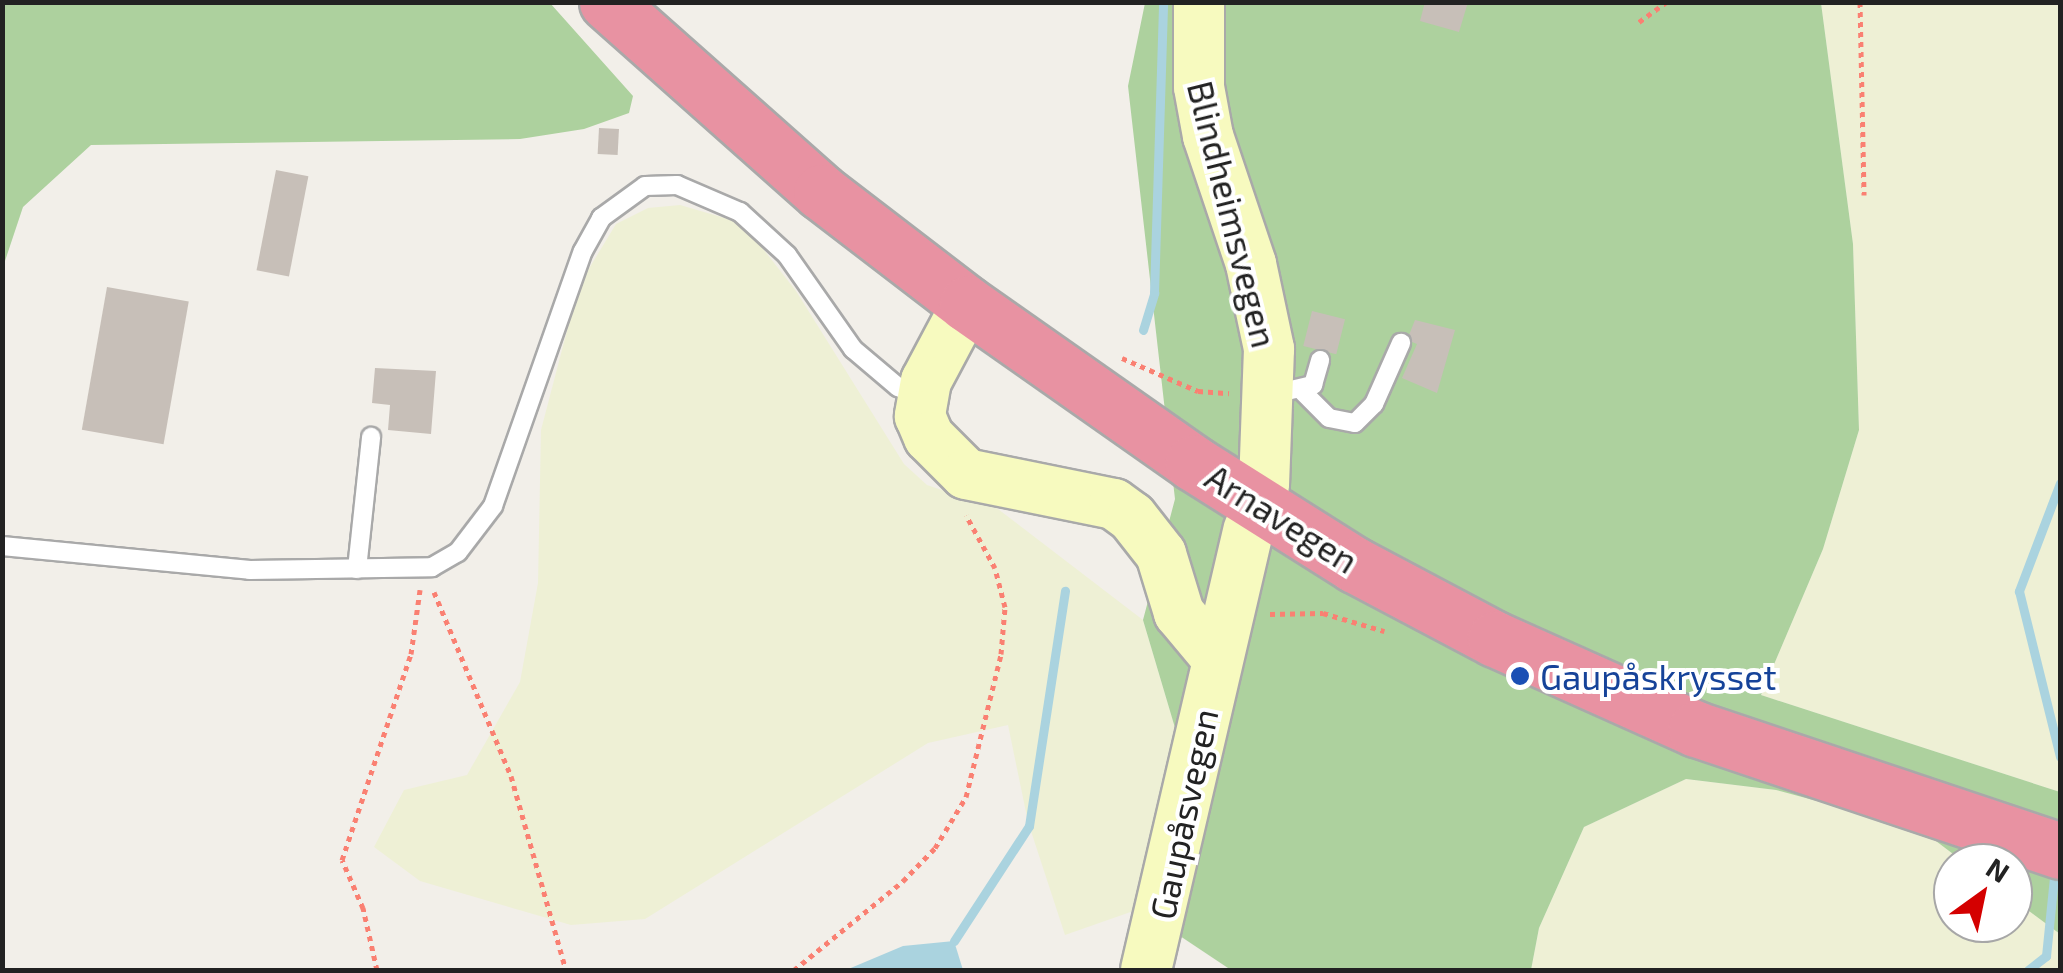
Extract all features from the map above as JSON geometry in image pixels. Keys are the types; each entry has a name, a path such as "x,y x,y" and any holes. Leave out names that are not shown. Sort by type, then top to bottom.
{"highway":[{"name":"Arnavegen","path":"607,2 821,192 968,304 1274,516 1496,639 1764,755 2060,852"}],"street":[{"name":"Blindheimsvegen","path":"1198,2 1198,86 1286,390 1256,507"},
{"path":"968,304 922,397 920,416 928,438 966,474 1114,504 1132,516 1161,554 1178,614 1218,645"},
{"name":"Gaupåsvegen","path":"1146,970 1218,645 1256,507"}],"lane":[{"path":"2,546 250,570 423,567 458,552 493,506 583,251 600,218 645,186 692,190 740,212 787,255 853,350 898,388 922,397"},
{"path":"1286,390 1329,418 1363,419 1401,343"},
{"path":"1286,390 1313,385 1320,360"},
{"path":"357,569 370,437"}],"path":[{"path":"1639,22 1667,2"},
{"path":"1860,2 1864,195"},
{"path":"1106,351 1198,391 1243,392 1251,383 1286,390"},
{"path":"794,970 903,881 935,848 966,797 1000,654 1004,607 996,568 954,493 966,474"},
{"path":"377,970 363,908 342,860 411,654 423,567"},
{"path":"423,567 511,776 566,970"},
{"path":"1218,645 1252,619 1303,610 1384,631"}],"green space":[{"path":"3,2 550,3 633,96 629,113 584,129 520,139 91,145 23,207 3,267"},
{"path":"1145,3 1821,3 1853,244 1859,430 1823,549 1761,695 2060,792 2060,934 2033,914 2033,843 1939,843 1920,829 1776,790 1686,779 1584,827 1539,928 1531,970 1231,970 1174,932 1189,775 1143,620 1175,499 1128,86"},
{"path":"1821,3 2060,3 2060,792 1761,695 1823,549 1859,430 1853,244"},
{"path":"680,205 735,221 760,245 796,291 904,464 927,485 998,509 1143,620 1189,775 1159,902 1065,935 1028,822 1008,725 928,743 645,919 571,925 420,881 374,847 404,790 467,775 520,682 538,583 541,430 579,285 616,224 648,208"},
{"path":"1686,779 1776,790 1920,829 1939,843 1933,843 1933,943 2033,943 2033,914 2060,934 2060,970 1531,970 1539,928 1584,827"}],"water":[{"path":"954,941 963,970 846,970 903,946"}],"building":[{"path":"1425,2 1468,2 1459,32 1420,21"},
{"path":"599,128 619,129 618,155 598,154"},
{"path":"276,170 308,176 289,276 257,270"},
{"path":"107,287 189,301 164,444 82,430"},
{"path":"1312,311 1345,319 1336,354 1303,346"},
{"path":"1415,320 1455,330 1437,393 1402,378 1417,344 1407,340"},
{"path":"375,368 436,371 431,434 388,430 390,405 372,403"}],"waterway":[{"path":"1143,330 1154,293 1163,2"},
{"path":"2060,483 2019,591 2060,757"},
{"path":"954,941 1029,826 1065,591"},
{"path":"2028,970 2046,956 2055,867"}],"place":[{"name":"Gaupåskrysset","path":"1520,676"}]}
